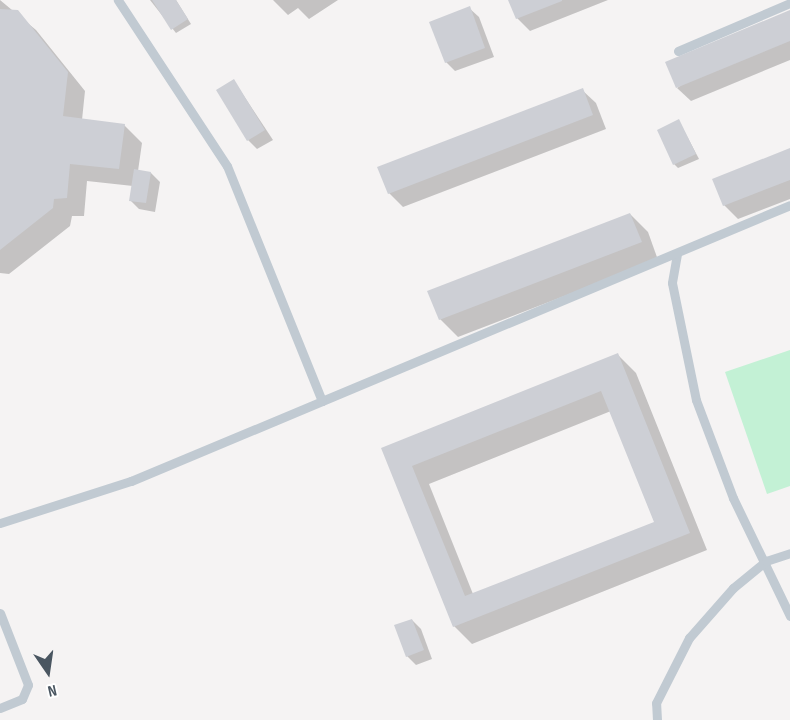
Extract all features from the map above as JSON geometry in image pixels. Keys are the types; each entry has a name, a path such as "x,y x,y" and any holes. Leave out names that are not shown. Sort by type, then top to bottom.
{"lane":[{"path":"118,0 227,166 321,401"},
{"path":"678,51 790,3"},
{"path":"0,523 131,481 790,205"},
{"path":"677,254 672,283 696,400 733,498 766,561 790,616"},
{"path":"657,720 656,703 689,638 733,588 766,561 790,553"},
{"path":"0,613 28,685 22,699 0,708"}],"green space":[{"path":"790,350 790,486 767,494 725,372"}],"building":[{"path":"152,0 176,0 188,19 171,30"},
{"path":"508,0 562,0 562,1 516,19"},
{"path":"470,6 485,48 445,63 429,22"},
{"path":"0,9 18,10 68,72 63,116 125,124 119,169 70,164 67,198 54,199 53,208 0,250"},
{"path":"790,10 790,41 676,88 665,62"},
{"path":"234,79 265,130 247,141 216,90"},
{"path":"583,88 593,115 388,194 377,167"},
{"path":"679,119 696,154 673,165 657,130"},
{"path":"790,148 790,180 723,206 712,179"},
{"path":"134,169 151,172 146,203 129,201"},
{"path":"630,213 642,242 439,320 427,291"},
{"path":"618,353 690,533 453,627 381,448","holes":["601,391 654,522 465,596 412,466"]},
{"path":"412,619 424,650 406,657 394,625"}]}
